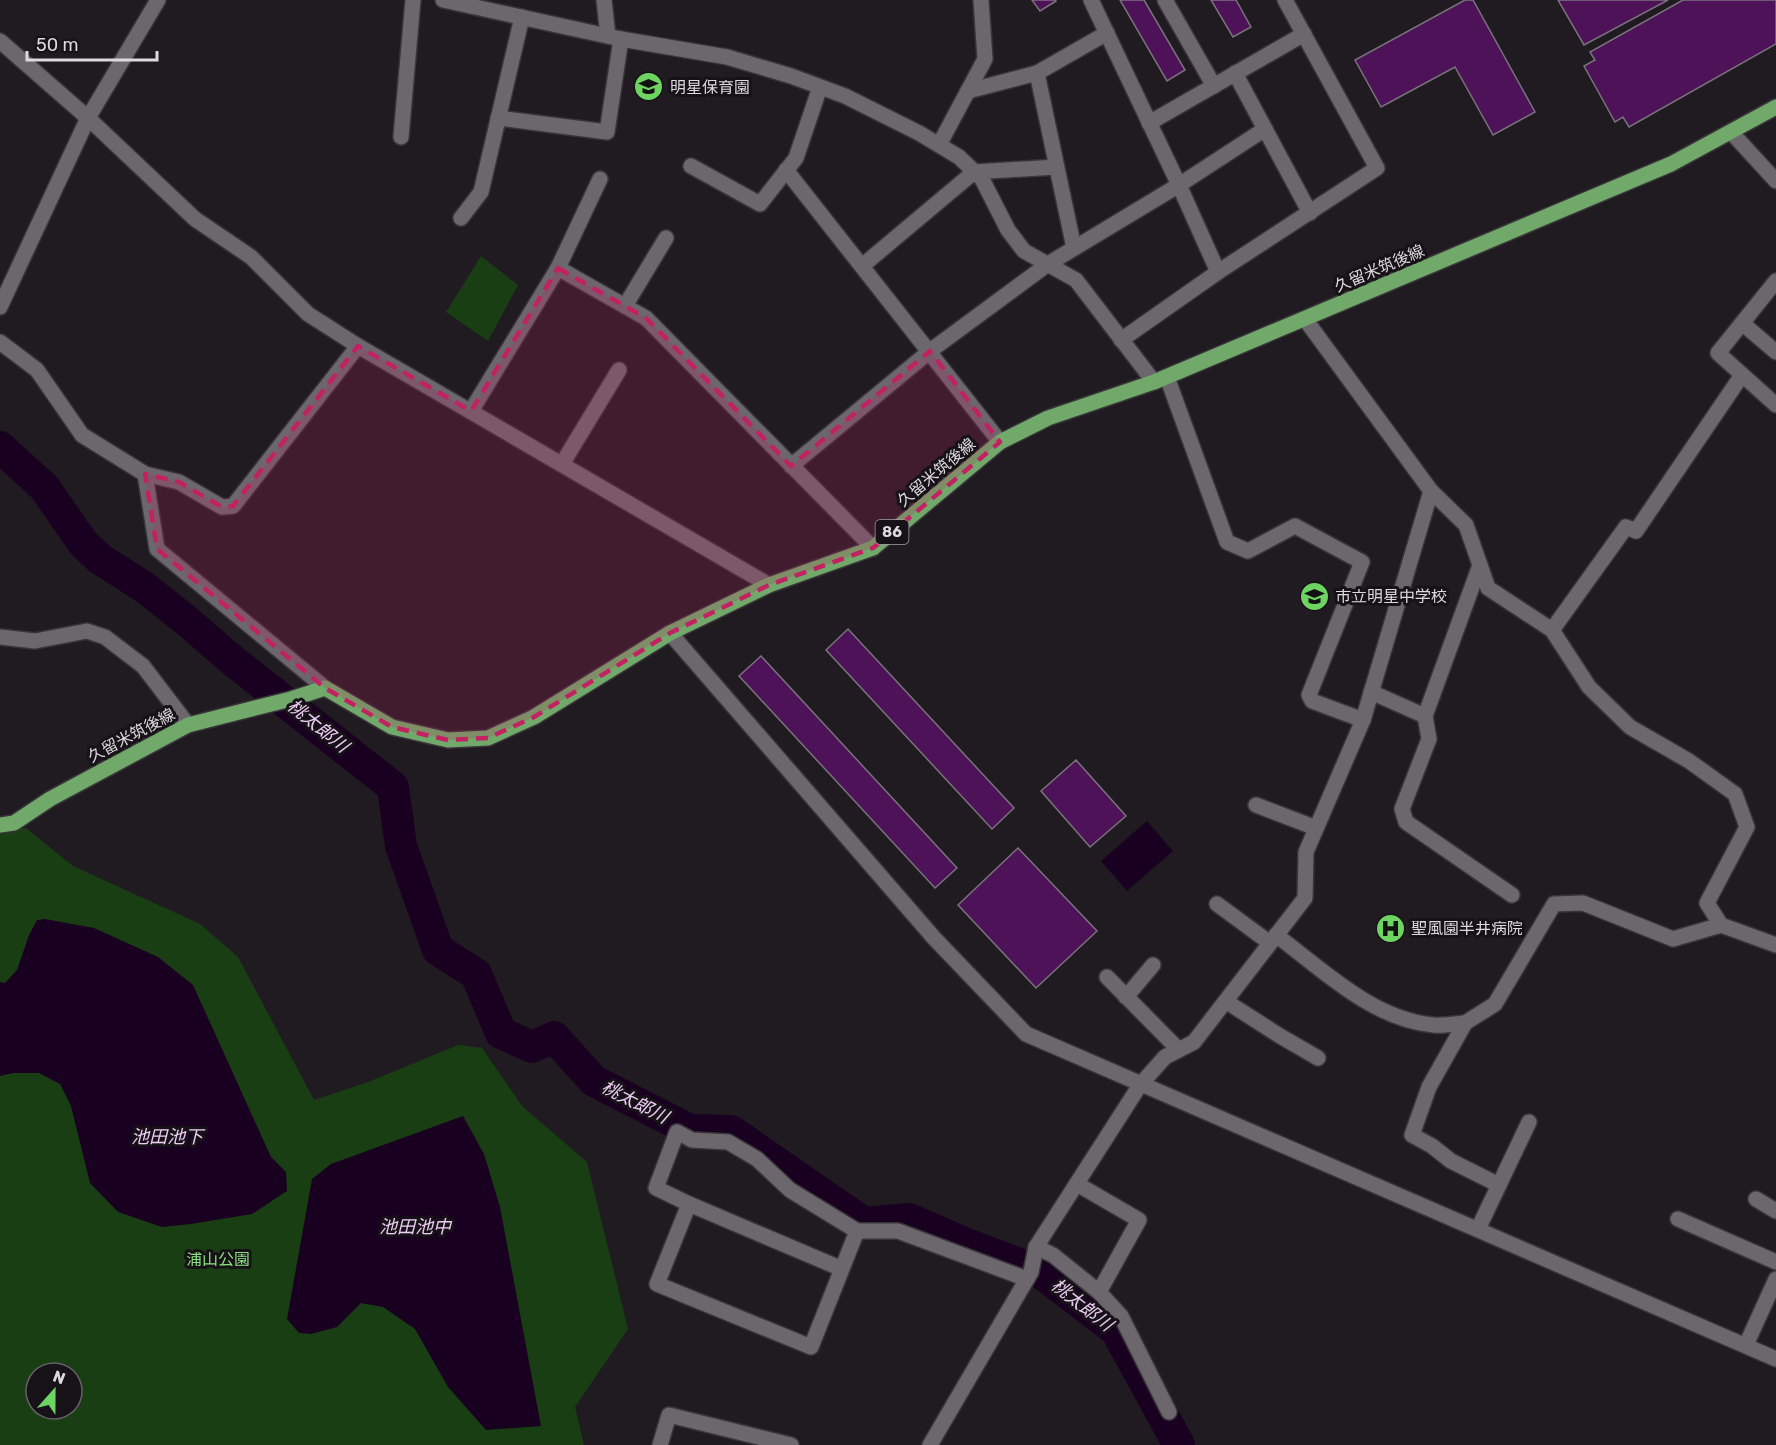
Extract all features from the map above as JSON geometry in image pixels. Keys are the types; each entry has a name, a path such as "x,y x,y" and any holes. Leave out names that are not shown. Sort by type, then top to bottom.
{"main road":[{"name":"久留米筑後線","path":"0,825 14,823 50,799 188,725 325,688 392,727 448,740 488,738 534,717 670,633 769,585 873,548 1000,442 1048,418 1160,379 1671,164 1776,107"}],"street":[{"path":"0,307 88,118 158,0"},
{"path":"400,137 413,0"},
{"path":"443,0 614,38 727,57 844,96 959,157 982,179 1008,230 1024,251 1076,280 1121,340 1160,379 1227,542 1248,551 1295,526 1362,562 1309,695 1312,701 1363,720"},
{"path":"498,118 607,132 614,38 604,0"},
{"path":"939,145 985,58 981,0"},
{"path":"1091,0 1218,273"},
{"path":"1165,0 1214,86"},
{"path":"1121,340 1377,168 1285,0"},
{"path":"461,218 481,192 522,17"},
{"path":"968,91 1036,73 1107,33"},
{"path":"1149,123 1304,34"},
{"path":"0,41 88,118 195,219 251,257 308,314 358,346 769,585"},
{"path":"1036,73 1074,248"},
{"path":"1235,74 1310,213"},
{"path":"691,166 760,204 796,158 820,87"},
{"path":"791,466 930,351 1048,264 1179,185 1265,129"},
{"path":"1731,132 1776,181"},
{"path":"862,266 974,172 1056,167"},
{"path":"786,170 1000,442"},
{"path":"471,411 558,268 600,179"},
{"path":"626,306 666,238"},
{"path":"558,268 646,318 873,548"},
{"path":"1776,281 1718,353 1776,405"},
{"path":"1305,319 1431,491 1466,525 1488,588 1552,630 1589,687 1630,727 1689,761 1735,794 1747,827 1707,903 1721,925"},
{"path":"1742,323 1776,352"},
{"path":"0,342 37,370 81,435 145,474 179,482 222,507 233,506 358,346"},
{"path":"562,464 619,370"},
{"path":"1552,630 1626,527 1636,531 1742,375"},
{"path":"145,474 157,549 325,688"},
{"path":"930,1445 1031,1272 1036,1247 1140,1085 1165,1057 1194,1042 1305,898 1306,852 1363,720 1431,491"},
{"path":"1480,566 1425,716 1429,739 1401,809 1406,822 1512,895"},
{"path":"0,637 35,641 87,631 105,638 143,666 188,725"},
{"path":"670,633 934,938 1026,1034 1776,1359"},
{"path":"1371,692 1425,716"},
{"path":"1256,805 1316,828"},
{"path":"1217,904 1370,1005 1416,1022 1436,1025 1465,1023 1496,1004 1554,904 1583,903 1673,939 1721,925 1776,945"},
{"path":"1126,997 1153,965"},
{"path":"1107,977 1179,1050"},
{"path":"1227,1002 1318,1058"},
{"path":"1465,1023 1429,1087 1412,1135 1432,1146 1451,1161 1499,1185"},
{"path":"1478,1229 1529,1122"},
{"path":"842,1269 656,1188 677,1132 692,1140 728,1142 757,1159 790,1190 857,1231 898,1231 1027,1279"},
{"path":"1077,1184 1139,1220 1100,1292"},
{"path":"1756,1199 1776,1211"},
{"path":"689,1204 657,1284 812,1347 857,1231"},
{"path":"1678,1219 1776,1262"},
{"path":"1036,1247 1053,1255 1100,1292 1121,1316 1169,1412"},
{"path":"1746,1346 1776,1279"},
{"path":"660,1445 669,1415 791,1445"}],"highlighted area":[{"path":"558,268 646,318 791,466 930,351 1000,442 873,548 769,585 670,633 534,717 488,738 448,740 392,727 325,688 157,549 145,474 179,482 222,507 233,506 358,346 471,411"}],"green space":[{"path":"481,256 518,285 488,341 446,312"},
{"name":"浦山公園","path":"26,828 73,866 200,924 238,957 314,1100 368,1082 458,1045 482,1048 522,1106 587,1162 628,1329 575,1407 584,1445 0,1445 0,832"}],"water":[{"path":"1147,821 1173,851 1127,891 1101,861"},
{"name":"池田池下","path":"45,919 94,928 158,957 193,985 271,1157 286,1172 287,1191 252,1214 162,1227 118,1212 90,1183 71,1106 60,1084 39,1073 13,1073 0,1076 0,982 5,983 17,970 29,935 37,920"},
{"name":"池田池中","path":"463,1116 484,1154 500,1207 541,1426 486,1430 448,1387 415,1329 383,1307 361,1303 337,1327 311,1334 299,1333 287,1319 312,1179 331,1164"}],"building":[{"path":"1032,0 1055,0 1056,1 1040,11"},
{"path":"1120,0 1144,0 1185,70 1167,81"},
{"path":"1211,0 1236,0 1251,27 1233,37"},
{"path":"1465,0 1473,0 1535,112 1493,135 1455,67 1381,107 1355,60"},
{"path":"1558,0 1668,0 1584,45"},
{"path":"1683,0 1776,0 1776,44 1629,127 1623,117 1615,122 1584,66 1595,60 1590,52"},
{"path":"848,629 1014,808 992,829 826,650"},
{"path":"761,656 957,868 935,888 739,676"},
{"path":"1076,760 1126,816 1090,847 1041,791"},
{"path":"1018,848 1097,931 1036,988 958,905"}],"waterway":[{"name":"桃太郎川","path":"0,447 44,487 83,543 100,559 144,587 232,660 393,787 401,846 438,950 476,974 501,1033 532,1047 554,1037 594,1081 690,1130 731,1131 864,1223 909,1219 1040,1272 1116,1330 1179,1445"}],"place":[{"name":"明星保育園","path":"649,87"},
{"name":"市立明星中学校","path":"1314,596"},
{"name":"聖風園半井病院","path":"1390,928"}]}
